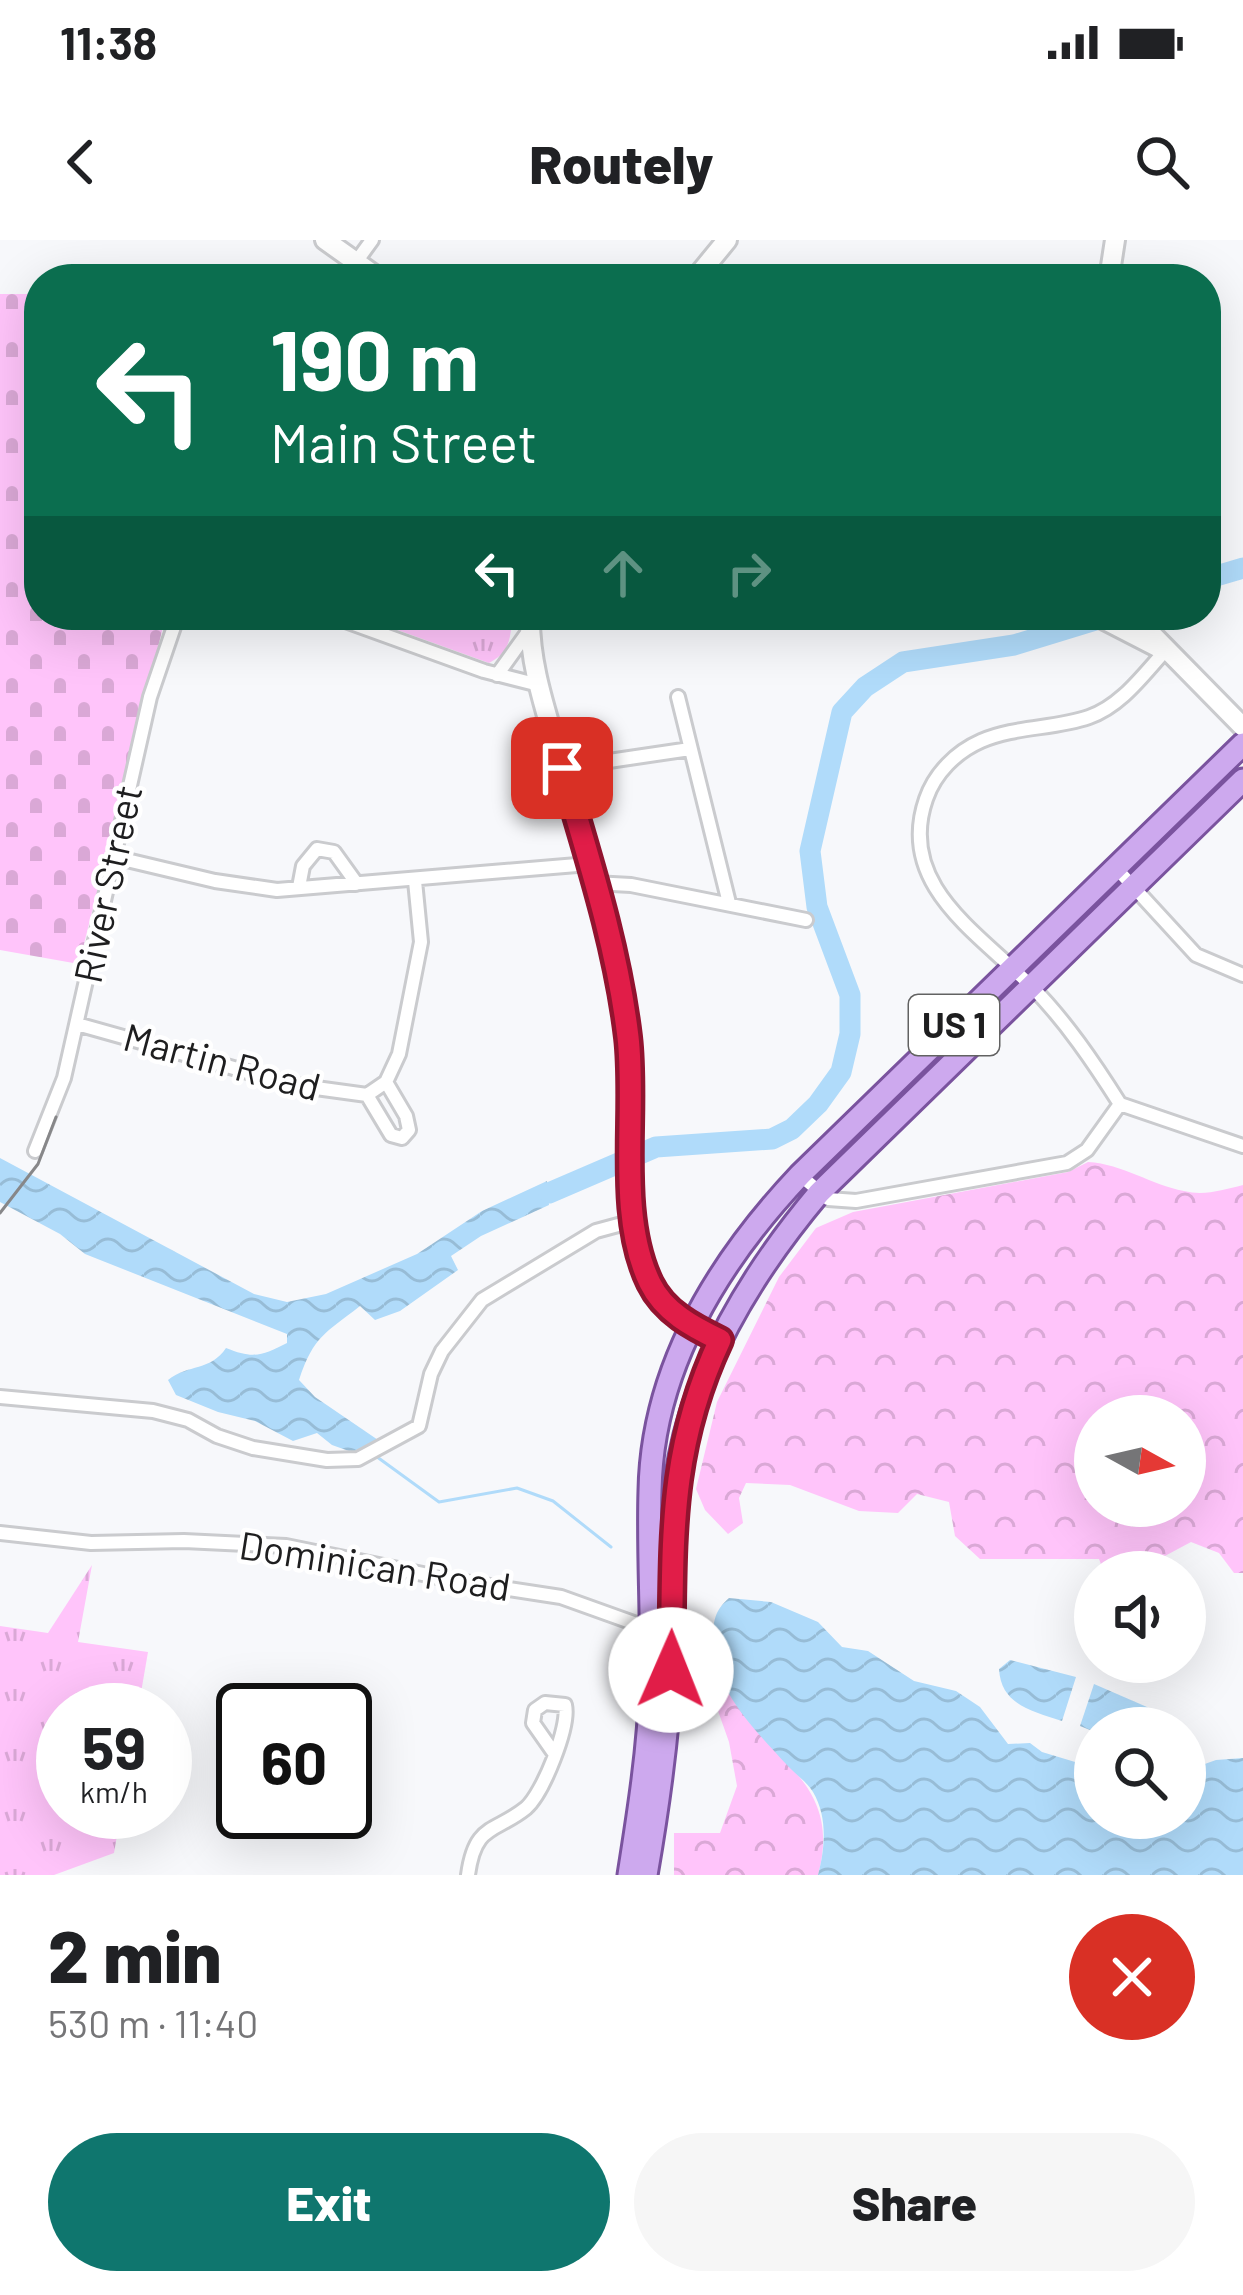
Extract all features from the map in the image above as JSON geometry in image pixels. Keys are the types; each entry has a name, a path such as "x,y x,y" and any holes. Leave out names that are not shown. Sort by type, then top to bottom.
{"main road":[{"path":"325,240 359,264"},
{"path":"708,264 728,240"},
{"path":"531,630 538,685 592,873 623,1003 633,1221 651,1286 691,1326 720,1340"},
{"path":"1150,630 1165,651 1243,727"},
{"name":"US 1","path":"646,1875 664,1748 652,1450 669,1382 691,1326 761,1216 1243,745"},
{"name":"US 1","path":"629,1875 681,1455 706,1369 720,1340 785,1236 819,1192 1243,780"},
{"path":"761,1216 785,1236"}],"street":[{"path":"356,262 372,240"},
{"name":"River Street","path":"35,1151 60,1094 159,664 172,630"},
{"path":"371,630 538,685"},
{"path":"497,675 525,630"},
{"path":"1165,651 1125,695 1092,717 989,738 949,762 930,788 917,842 938,894 1031,986 1120,1104 1243,1146"},
{"path":"678,697 729,903"},
{"path":"562,768 690,749"},
{"path":"298,887 302,866 317,849 334,852 357,884"},
{"path":"114,857 277,890 592,873 806,920"},
{"path":"1117,869 1196,956 1243,975"},
{"path":"386,1082 399,1054 417,971 421,942 415,881"},
{"name":"Martin Road","path":"77,1024 294,1085 367,1095 386,1082 406,1116 409,1130 403,1138 392,1135 367,1095"},
{"path":"800,1175 834,1201 856,1202 1067,1163 1087,1150 1120,1104"},
{"path":"0,1397 153,1411 188,1420 253,1448 340,1461 358,1459 419,1426 436,1363 482,1300 596,1231 633,1221"},
{"name":"Dominican Road","path":"0,1532 91,1543 286,1546 560,1597 662,1630"},
{"path":"468,1875 480,1838 524,1810 535,1797 554,1753"}],"green space":[{"path":"0,294 24,294 24,630 162,630 79,964 0,950"},
{"path":"398,630 511,630 508,644 489,663"},
{"path":"1088,1162 1191,1192 1243,1185 1243,1573 1234,1573 1219,1553 1191,1542 1174,1551 1074,1551 1074,1559 980,1559 955,1536 949,1502 917,1494 898,1513 859,1511 790,1485 746,1483 739,1498 743,1523 728,1534 705,1510 696,1489 717,1402 779,1277 816,1228 853,1212 1068,1172"},
{"path":"92,1565 78,1642 148,1652 143,1683 36,1683 36,1839 116,1839 114,1853 54,1875 0,1875 0,1626 48,1633"},
{"path":"726,1684 758,1732 809,1791 820,1814 823,1841 818,1875 674,1875 674,1833 720,1833 737,1786 729,1742 712,1694"}],"water":[{"path":"0,1158 254,1294 287,1302 326,1294 417,1254 482,1211 547,1181 549,1205 481,1236 451,1256 458,1270 400,1311 375,1320 360,1306 316,1344 299,1380 315,1397 381,1442 360,1455 332,1445 317,1433 293,1441 255,1421 176,1395 168,1380 176,1375 213,1360 226,1348 251,1355 271,1351 287,1343 287,1334 85,1254 60,1234 0,1202"},
{"path":"729,1598 771,1602 818,1622 842,1647 868,1651 914,1681 956,1691 980,1707 1008,1744 1030,1743 1042,1752 1074,1762 1074,1839 1206,1839 1206,1764 1243,1758 1243,1875 818,1875 824,1833 818,1802 728,1691 715,1657 718,1612"},
{"path":"1010,1660 1074,1676 1062,1721 1012,1699 999,1669"},
{"path":"1094,1684 1147,1707 1086,1707"}],"waterway":[{"path":"1221,575 1243,568"},
{"path":"549,1193 656,1147 772,1139 792,1129 818,1104 841,1072 850,1034 850,995 817,907 810,851 842,712 865,687 903,662 1014,645 1063,630"},
{"path":"373,1454 439,1502 517,1488 553,1501 611,1547"}],"tram line":[{"path":"0,1213 38,1164 56,1117"}],"route":[{"path":"562,768 610,936 623,1003 631,1074 633,1221 640,1255 651,1286 666,1304 691,1326 720,1340 692,1414 675,1492 671,1670"}]}
